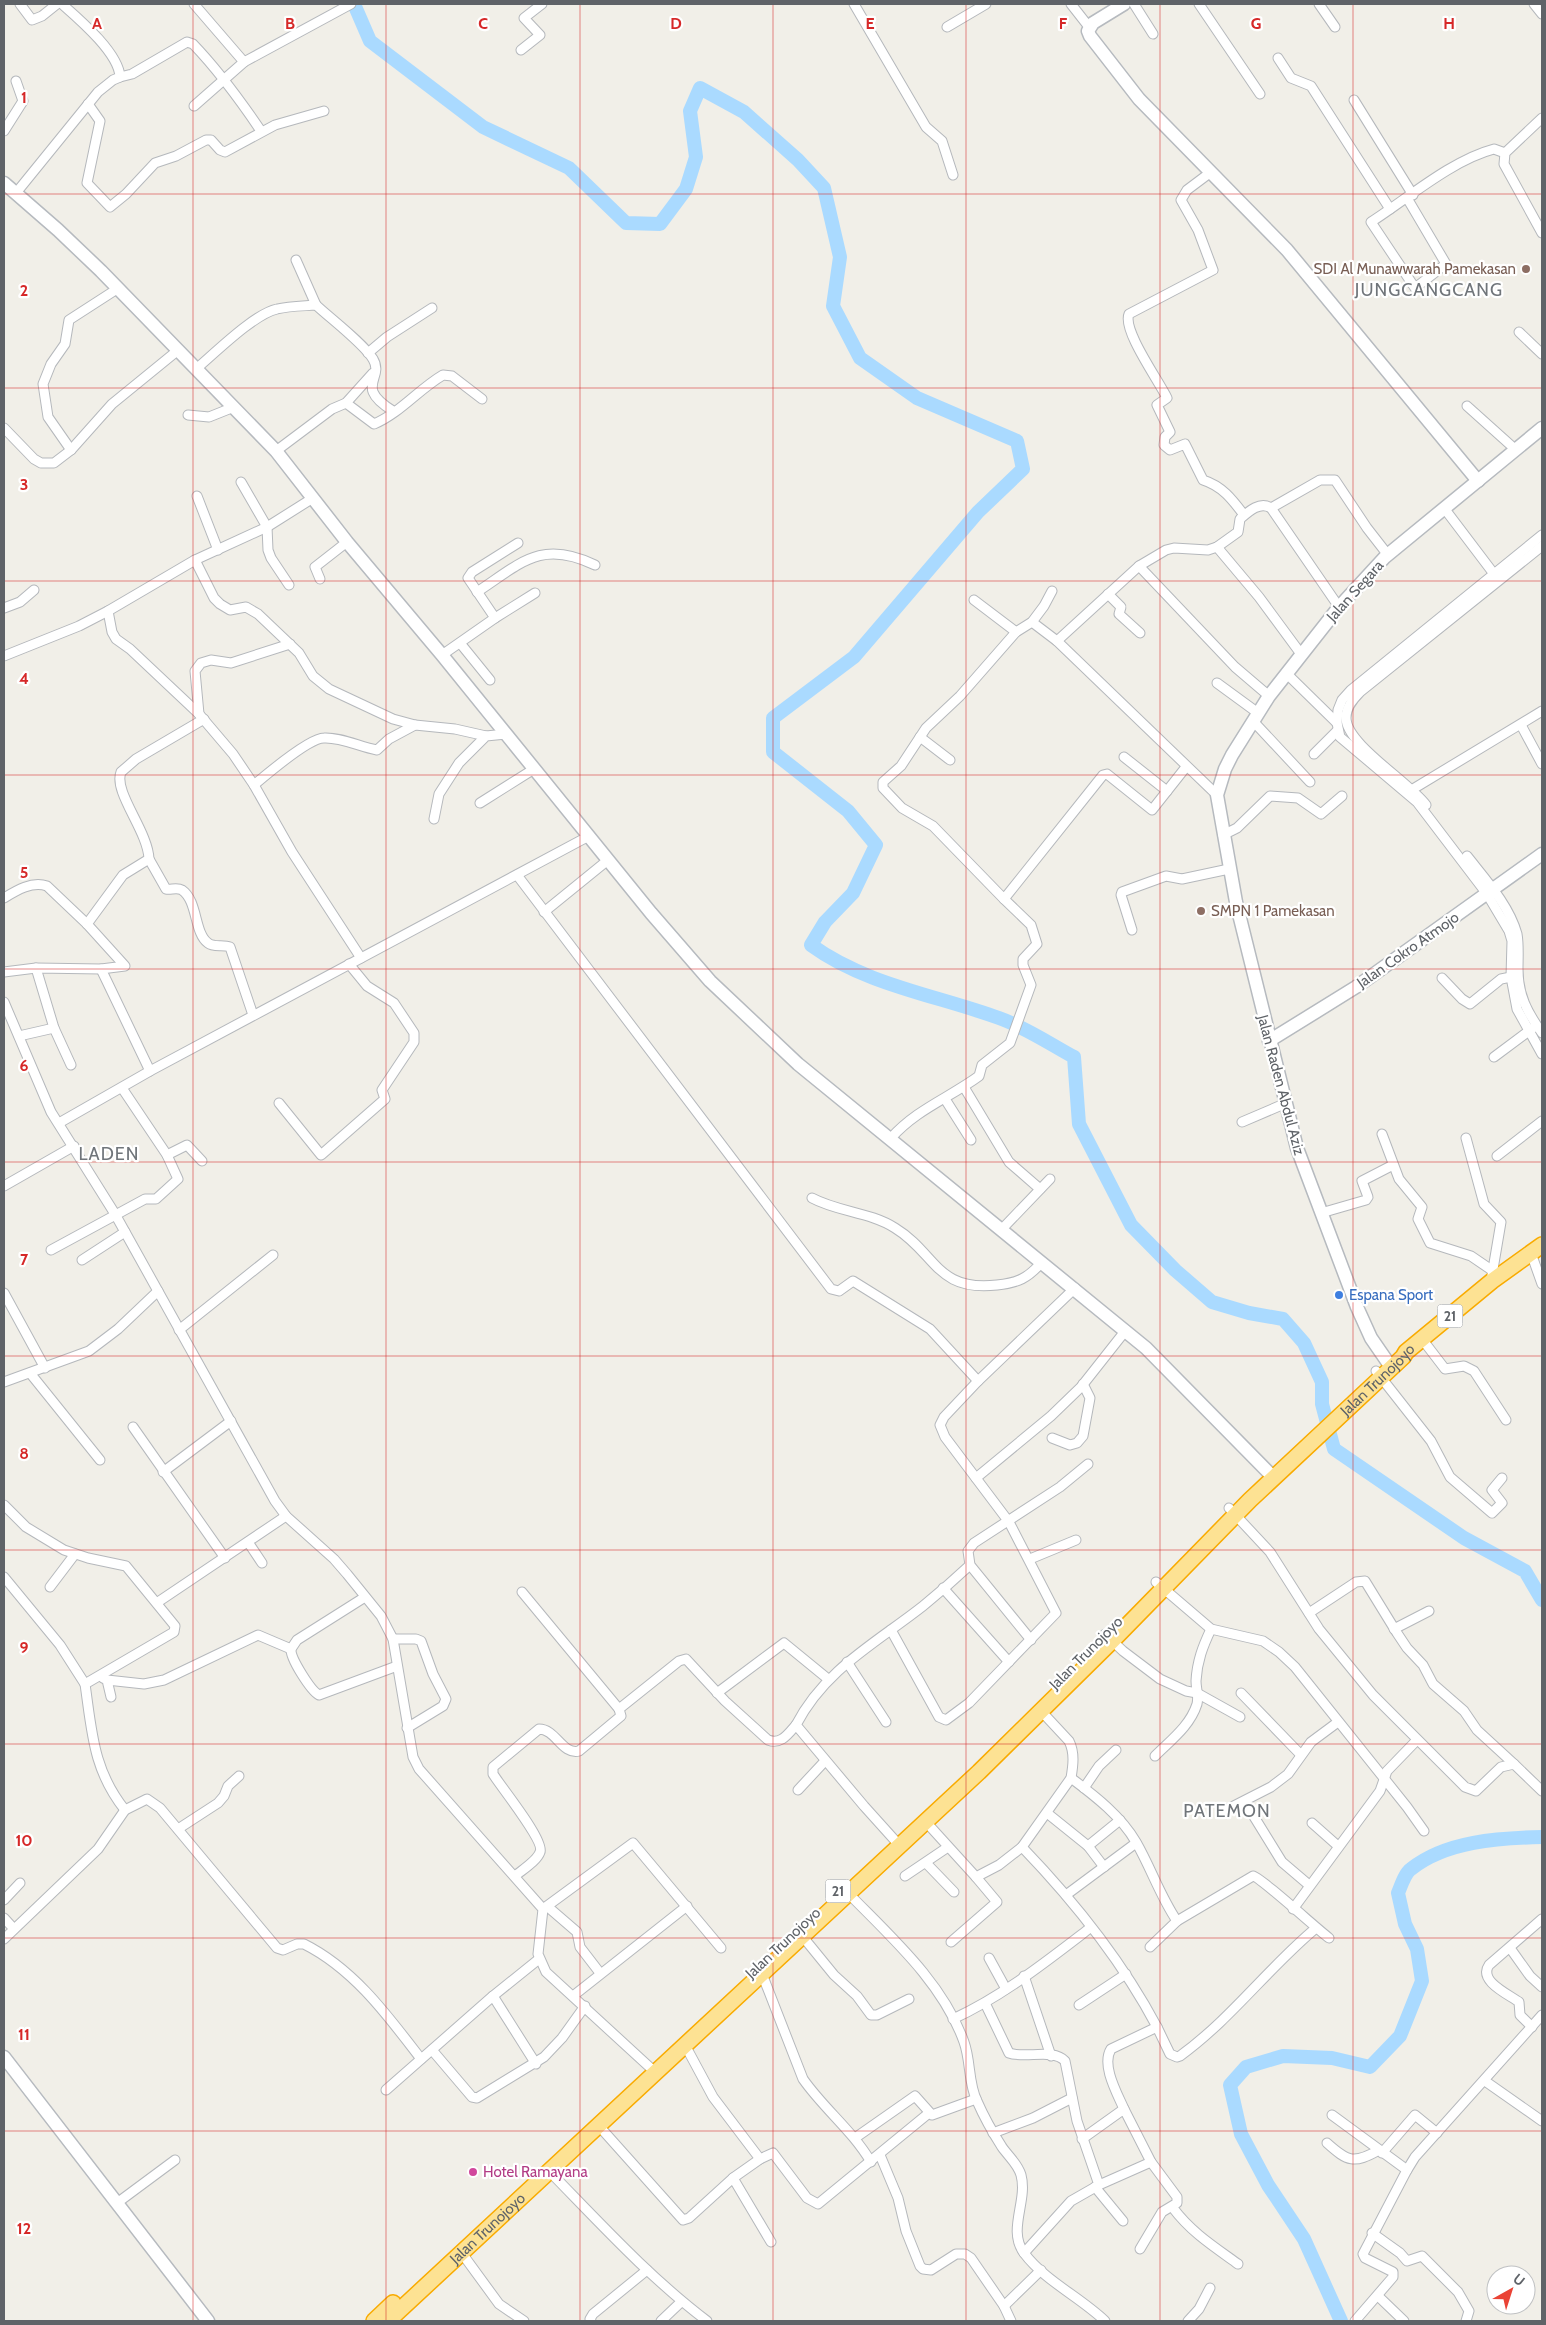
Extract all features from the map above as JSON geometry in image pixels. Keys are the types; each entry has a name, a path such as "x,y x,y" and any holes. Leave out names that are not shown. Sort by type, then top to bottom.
{"highway":[{"name":"21","path":"1422,1339 1493,1277 1532,1252"},
{"name":"Jalan Trunojoyo","path":"396,2319 461,2252 599,2126 648,2066 685,2045 850,1894 897,1843 926,1822 1042,1712 1109,1638 1232,1512 1268,1472 1296,1453 1400,1352 1406,1352 1422,1339"},
{"name":"Jalan Trunojoyo","path":"374,2321 648,2066 897,1843 1109,1638"}],"main road":[{"path":"1124,4 1099,18 1089,27 1090,36 1139,99 1287,250 1478,481"},
{"path":"4,183 58,230 276,451 347,542 442,655 608,860 695,965 739,1010 798,1064 892,1138 1126,1330 1268,1472"},
{"name":"Jalan Segara","path":"1217,795 1225,769 1269,696 1339,607 1388,554 1542,428"},
{"name":"Jalan Raden Abdul Aziz","path":"1217,795 1229,869 1284,1104 1320,1214 1384,1369"},
{"name":"Jalan Cokro Atmojo","path":"1269,1041 1356,987 1542,854"},
{"path":"5,2060 208,2321"}],"street":[{"path":"20,4 32,20 42,16 57,4"},
{"path":"62,4 84,24 112,57 120,78"},
{"path":"194,4 244,62"},
{"path":"521,50 540,34 524,18 542,4"},
{"path":"854,4 926,127 942,141 953,175"},
{"path":"947,27 986,4"},
{"path":"1072,4 1089,27"},
{"path":"1134,4 1152,34"},
{"path":"1199,4 1260,94"},
{"path":"1320,4 1335,27"},
{"path":"1534,4 1542,14"},
{"path":"194,106 244,62 347,5"},
{"path":"16,193 101,89 120,78 132,74 187,42 192,44 225,80 260,132"},
{"path":"1278,58 1290,78 1311,86 1390,209"},
{"path":"4,131 23,101 16,81"},
{"path":"1354,100 1410,196 1446,264 1415,288 1370,222 1410,196 1475,156 1491,150 1502,152 1541,122"},
{"path":"88,104 100,121 88,186 110,207 157,162 176,156 207,139 213,141 220,150 225,152 260,132 299,117 324,112"},
{"path":"1502,152 1507,171 1542,233"},
{"path":"1211,172 1187,190 1181,200 1198,230 1213,270 1127,316 1139,351 1167,398 1157,406 1170,432 1165,437 1164,445 1170,450 1185,444 1203,480 1212,482 1221,488 1235,502 1244,515"},
{"path":"296,260 316,305 368,353 374,362 375,371 371,382 373,394 378,402 393,411"},
{"path":"71,450 48,417 42,384 51,364 65,344 69,320 117,289"},
{"path":"196,369 248,326 271,311 277,308 316,305"},
{"path":"368,353 388,337 432,308"},
{"path":"1519,332 1542,354"},
{"path":"4,428 34,459 41,463 54,463 71,450 112,404 177,350"},
{"path":"276,451 346,402 375,371"},
{"path":"346,402 374,424 443,375 452,376 482,399"},
{"path":"1467,406 1516,450"},
{"path":"188,415 209,417 234,407"},
{"path":"1271,508 1320,480 1336,480 1367,528 1388,554"},
{"path":"241,482 267,527 268,550 289,585"},
{"path":"197,496 218,550"},
{"path":"4,656 79,626 108,612 195,560 267,527 313,498"},
{"path":"1057,641 1140,566 1166,550 1174,548 1208,550 1217,547 1238,532 1239,521 1244,515 1264,505 1271,508 1339,607"},
{"path":"1444,508 1495,577"},
{"path":"1542,535 1468,600 1380,671 1338,710 1343,740 1413,789 1490,892 1516,932 1515,984 1517,1009 1536,1026 1542,1054"},
{"path":"320,579 315,566 347,542"},
{"path":"495,618 469,581 469,576 518,543"},
{"path":"1495,577 1542,546"},
{"path":"1217,547 1259,597 1301,654"},
{"path":"477,592 534,556 562,553 595,565"},
{"path":"195,560 214,598 220,604 230,610 247,608 268,623 299,653 313,676 329,689 360,706 414,725 455,729 486,736 506,734"},
{"path":"1140,566 1236,667 1269,696"},
{"path":"4,608 24,600 34,590"},
{"path":"892,1138 920,1111 964,1087 979,1076 982,1065 1010,1043 1018,1015 1031,985 1023,965 1023,960 1034,950 1037,944 1037,937 1031,925 934,826 902,808 883,788 883,782 901,766 920,737 977,678 1016,632 1032,622 1052,591"},
{"path":"442,655 535,593"},
{"path":"1108,594 1121,607 1119,614 1140,633"},
{"path":"974,600 1016,632"},
{"path":"108,612 112,632 116,639 130,649 201,716 254,785 288,846 361,958"},
{"path":"1032,622 1057,641 1217,795"},
{"path":"460,643 490,680"},
{"path":"201,716 196,672 201,663 211,660 231,663 290,644"},
{"path":"1286,673 1340,727"},
{"path":"1216,683 1256,717 1310,782"},
{"path":"1413,789 1521,726 1542,711"},
{"path":"201,716 136,759 121,772 119,784 145,836 149,859 166,889 179,889 186,894 198,920 204,940 211,946 230,948 253,1015"},
{"path":"254,785 303,748 320,738 330,738 377,750 389,739 414,725"},
{"path":"1521,726 1542,764"},
{"path":"1314,754 1340,727"},
{"path":"434,818 439,794 444,784 459,763 486,736"},
{"path":"920,737 950,760"},
{"path":"1124,757 1167,792"},
{"path":"1372,760 1428,811"},
{"path":"1004,899 1103,775 1107,774 1152,810 1186,767"},
{"path":"480,803 534,769"},
{"path":"1223,835 1237,828 1270,796 1298,798 1321,814 1342,796"},
{"path":"59,1123 150,1070 589,836"},
{"path":"87,924 123,875 149,859"},
{"path":"544,912 608,860"},
{"path":"1132,930 1122,892 1166,876 1182,879 1229,869"},
{"path":"517,876 831,1289 839,1291 853,1281 922,1324 936,1335 978,1381"},
{"path":"4,898 25,887 41,884 47,886 87,924 125,965 123,967 101,969 36,968 4,972"},
{"path":"279,1103 321,1155 385,1099 382,1090 414,1042 414,1033 392,1000 367,986 349,964"},
{"path":"36,968 54,1028 71,1065"},
{"path":"101,969 150,1070"},
{"path":"1442,978 1462,999 1470,1004 1501,979 1515,984"},
{"path":"4,1002 45,1100 115,1214 231,1421 265,1486 286,1516 334,1559 382,1616 393,1640 407,1728 413,1757 419,1769 515,1876 546,1908 576,1932 580,1947 600,1973"},
{"path":"1494,1058 1536,1026"},
{"path":"19,1036 54,1028"},
{"path":"964,1087 1009,1162 1040,1189"},
{"path":"51,1250 115,1214 146,1199 156,1199 177,1180 178,1176 167,1155 122,1088"},
{"path":"945,1098 970,1140"},
{"path":"1242,1122 1284,1104"},
{"path":"1497,1156 1542,1121"},
{"path":"1382,1134 1399,1180 1422,1206 1418,1219 1427,1240 1435,1246 1471,1256 1493,1277"},
{"path":"1466,1138 1484,1204 1501,1222 1493,1277"},
{"path":"167,1155 187,1145 202,1161"},
{"path":"4,1186 74,1146"},
{"path":"1320,1214 1366,1200 1368,1197 1362,1181 1393,1165"},
{"path":"1002,1229 1050,1179"},
{"path":"812,1198 834,1208 870,1217 895,1228 947,1276 961,1284 983,1287 1017,1282 1030,1275 1042,1262"},
{"path":"82,1260 125,1232"},
{"path":"1532,1252 1542,1284"},
{"path":"179,1330 273,1255"},
{"path":"891,1630 925,1693 944,1720 950,1719 959,1712 1057,1612 1009,1522 945,1437 940,1425 944,1417 978,1381 1075,1288"},
{"path":"4,1382 89,1351 118,1329 158,1291"},
{"path":"4,1293 45,1368"},
{"path":"976,1478 1051,1416 1083,1384 1126,1330"},
{"path":"1422,1339 1445,1369 1464,1366 1474,1371 1506,1420"},
{"path":"1384,1369 1431,1440 1450,1477 1492,1513 1502,1503 1492,1490 1502,1478"},
{"path":"30,1373 100,1460"},
{"path":"1052,1438 1070,1445 1077,1443 1083,1436 1090,1398 1083,1384"},
{"path":"163,1472 231,1421"},
{"path":"132,1427 226,1558"},
{"path":"1031,1640 970,1565 967,1556 971,1546 1009,1522 1088,1464"},
{"path":"4,1505 26,1527 48,1542 75,1554 126,1566 158,1602 175,1626 175,1630 103,1679 85,1684"},
{"path":"1232,1512 1270,1552 1309,1614 1373,1695 1453,1776 1472,1792 1479,1790 1501,1767 1514,1764"},
{"path":"158,1602 286,1516"},
{"path":"1030,1559 1076,1540"},
{"path":"248,1542 262,1563"},
{"path":"50,1587 75,1554"},
{"path":"619,1709 683,1659 690,1661 717,1693 771,1741 782,1740 796,1725 813,1696 828,1679 970,1565"},
{"path":"4,1577 60,1645 85,1684 98,1763 111,1790 125,1810"},
{"path":"1309,1614 1356,1582 1363,1580 1407,1648 1423,1665 1433,1684 1464,1711 1476,1730 1542,1791"},
{"path":"1160,1585 1212,1629 1263,1641 1279,1652 1295,1667 1424,1831"},
{"path":"943,1588 1009,1662"},
{"path":"515,1876 538,1856 541,1845 536,1833 493,1774 493,1767 539,1729 545,1730 569,1751 579,1751 621,1716 619,1709 522,1592"},
{"path":"365,1597 297,1640 290,1649 291,1656 313,1690 319,1695 398,1666"},
{"path":"1394,1629 1429,1611"},
{"path":"1155,1756 1187,1724 1197,1703 1196,1682 1199,1658 1212,1629"},
{"path":"103,1679 144,1684 164,1680 258,1634 290,1649"},
{"path":"1109,1638 1160,1678 1186,1691 1198,1693 1240,1717"},
{"path":"393,1640 416,1639 421,1641 433,1674 446,1699 443,1706 407,1728"},
{"path":"717,1693 783,1644 788,1645 828,1679"},
{"path":"847,1662 886,1722"},
{"path":"103,1679 111,1697"},
{"path":"1241,1693 1301,1755"},
{"path":"976,1877 999,1865 1022,1847 1071,1778 1072,1747 1069,1741 1042,1712"},
{"path":"1222,1812 1266,1790 1288,1774 1311,1742 1338,1722"},
{"path":"796,1725 897,1843"},
{"path":"1293,1909 1380,1791 1392,1765 1417,1740"},
{"path":"1084,1788 1099,1766 1116,1750"},
{"path":"798,1790 825,1761"},
{"path":"178,1830 218,1803 224,1796 228,1786 239,1776"},
{"path":"1071,1778 1120,1820 1136,1842 1163,1899 1177,1921"},
{"path":"4,1939 98,1849 125,1810 143,1800 149,1800 178,1830 277,1948 283,1950 297,1944 304,1944 346,1972 382,2011 421,2059"},
{"path":"1245,1802 1282,1862 1309,1885"},
{"path":"1047,1813 1088,1846 1104,1867"},
{"path":"1088,1846 1120,1820"},
{"path":"926,1822 997,1902 951,1942"},
{"path":"1312,1822 1338,1846"},
{"path":"1066,1895 1136,1842"},
{"path":"648,2066 546,1972 539,1959 538,1945 546,1908 632,1843 635,1844 721,1948"},
{"path":"905,1876 948,1847"},
{"path":"1022,1847 1066,1895 1126,1974 1157,2027 1170,2054 1176,2058 1251,1994 1284,1956 1316,1928"},
{"path":"926,1863 954,1892"},
{"path":"1150,1947 1177,1921 1253,1876 1265,1882 1293,1909 1329,1938"},
{"path":"4,1900 20,1883"},
{"path":"850,1894 912,1959 940,1996 954,2019 965,2044 976,2099 993,2133 1021,2175 1022,2189 1017,2236 1024,2253 1041,2270 1105,2321"},
{"path":"572,1996 687,1906"},
{"path":"4,1918 14,1929"},
{"path":"1532,2027 1520,2015 1520,2002 1491,1982 1486,1976 1486,1970 1489,1964 1541,1922"},
{"path":"954,2019 985,2003 1006,1989 1090,1928"},
{"path":"803,1937 840,1981 857,1996 870,2014 877,2016 910,1998"},
{"path":"1510,1948 1530,1976 1542,1986"},
{"path":"989,1958 1006,1989"},
{"path":"386,2090 493,1996 539,1959"},
{"path":"762,1974 803,2079 855,2138 871,2162"},
{"path":"1079,2004 1126,1974"},
{"path":"1024,1976 1051,2056"},
{"path":"493,1996 536,2064"},
{"path":"985,2003 1008,2052 1019,2056 1060,2056 1065,2061 1082,2139 1097,2186 1123,2221"},
{"path":"432,2050 476,2098 536,2064 552,2050 585,2006"},
{"path":"1357,2320 1378,2296 1393,2274 1391,2271 1363,2256 1372,2233 1407,2170 1437,2133 1542,2015"},
{"path":"1140,2249 1162,2212 1173,2208 1178,2201 1151,2162 1124,2109 1110,2072 1109,2052 1114,2046 1157,2027"},
{"path":"685,2045 713,2097 760,2160"},
{"path":"1485,2081 1542,2122"},
{"path":"855,2138 915,2096 929,2113 934,2115 976,2099"},
{"path":"993,2133 1033,2118 1072,2098"},
{"path":"1082,2139 1124,2109"},
{"path":"599,2126 682,2220 689,2218 733,2178 773,2153 807,2198 817,2204 880,2155 929,2113"},
{"path":"1332,2115 1407,2170"},
{"path":"1327,2143 1352,2160 1363,2159 1380,2151 1415,2115 1437,2133"},
{"path":"880,2155 898,2198 906,2231 920,2266 931,2270 956,2254 965,2254 971,2258 1004,2306 1011,2321"},
{"path":"116,2203 175,2160"},
{"path":"1024,2253 1071,2201 1097,2186 1151,2162"},
{"path":"550,2172 681,2302 707,2321"},
{"path":"733,2178 771,2242"},
{"path":"1173,2208 1199,2238 1238,2264"},
{"path":"1372,2233 1400,2253 1407,2261 1419,2255 1424,2257 1458,2292 1469,2312 1466,2321"},
{"path":"461,2252 498,2304 524,2321"},
{"path":"591,2321 590,2319 593,2314 648,2270"},
{"path":"1004,2306 1041,2270"},
{"path":"1188,2321 1199,2309 1210,2288"},
{"path":"1378,2296 1404,2321"},
{"path":"661,2321 681,2302"}],"waterway":[{"path":"354,4 370,41 483,127 569,168 626,223 660,224 686,189 696,157 690,111 700,88 744,112 798,160 824,188 840,257 833,306 860,358 917,398 1017,441 1023,469 978,512 854,657 773,718 773,752 848,811 876,845 853,893 825,922 811,945 832,959 878,980 1009,1022 1074,1057 1079,1124 1131,1225 1175,1270 1212,1302 1249,1313 1283,1319 1304,1343 1322,1382 1322,1404 1334,1449 1464,1538 1525,1571 1542,1600"},
{"path":"1341,2321 1304,2239 1268,2185 1241,2134 1230,2085 1246,2067 1283,2056 1332,2058 1370,2067 1400,2036 1422,1981 1417,1949 1405,1924 1398,1893 1407,1873 1440,1852 1456,1847 1508,1838 1542,1837"}],"place":[{"name":"SDI Al Munawwarah Pamekasan","path":"1526,269"},
{"name":"SMPN 1 Pamekasan","path":"1201,911"},
{"name":"Espana Sport","path":"1339,1295"},
{"name":"Hotel Ramayana","path":"473,2172"}],"district":[{"name":"JUNGCANGCANG","path":"1429,290"},
{"name":"LADEN","path":"109,1154"},
{"name":"PATEMON","path":"1227,1811"}]}
